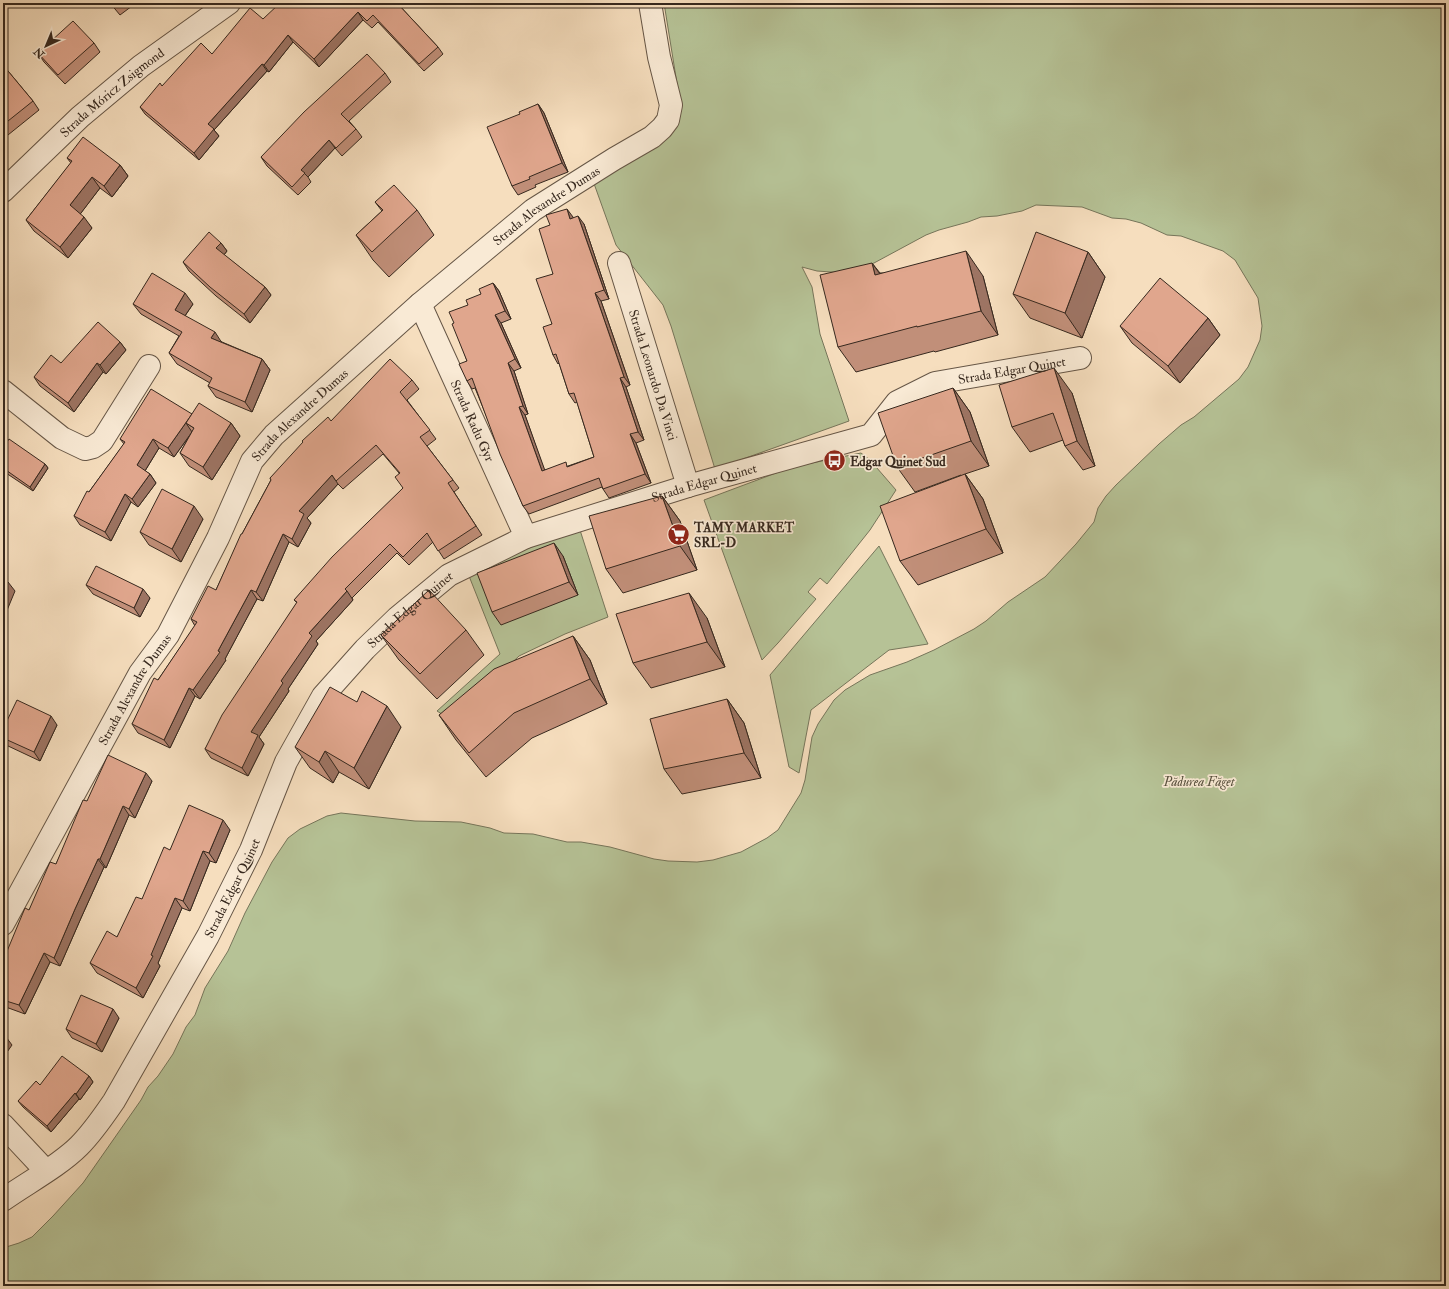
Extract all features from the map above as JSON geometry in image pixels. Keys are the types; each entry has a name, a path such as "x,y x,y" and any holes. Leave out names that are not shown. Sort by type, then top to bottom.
{"street":[{"name":"Strada Móricz Zsigmond","path":"3,191 80,117 141,66 229,3"},
{"name":"Strada Alexandre Dumas","path":"3,924 140,673 168,635 218,538 252,461 274,435 420,304 533,210 652,137 668,120 670,105 659,57 650,3"},
{"name":"Strada Leonardo Da Vinci","path":"619,263 688,486"},
{"name":"Strada Radu Gyr","path":"420,304 526,537"},
{"name":"Strada Edgar Quinet","path":"3,1200 46,1171 79,1146 96,1127 114,1101 208,936 251,850 286,762 323,696 365,649 397,618 449,575 526,537 688,486 871,435 897,402 935,383 1080,358"},
{"path":"3,391 62,438 85,449 93,447 102,441 149,366"},
{"path":"3,1125 46,1171"}],"green space":[{"name":"Pădurea Făget","path":"664,3 1446,3 1446,1286 3,1286 3,1248 32,1237 83,1183 141,1100 148,1087 158,1076 173,1054 186,1027 195,1015 205,988 228,951 245,913 272,862 288,838 300,829 327,816 341,813 415,821 461,822 490,828 504,833 533,834 567,842 581,842 610,847 654,859 668,861 697,862 713,860 741,852 767,838 778,830 801,793 805,780 812,737 818,724 834,700 845,690 870,675 907,662 974,629 1008,602 1045,577 1094,522 1098,508 1116,485 1181,425 1194,417 1239,379 1248,367 1260,340 1262,326 1258,298 1235,260 1223,251 1181,236 1167,235 1141,223 1126,219 1112,218 1082,207 1036,205 1022,211 997,216 981,217 939,230 926,235 874,263 845,273 817,271 802,267 812,287 820,334 849,421 715,469 671,326 663,305 616,245 592,178 671,125 679,96"},
{"path":"861,453 870,460 896,490 870,530 827,584 820,578 808,592 816,599 762,660 704,500 792,467"},
{"path":"579,527 608,617 565,634 519,656 497,677 445,716 437,711 500,654 467,571"},
{"path":"879,546 928,644 889,650 811,710 799,773 789,767 770,675"}],"building":[{"path":"111,3 119,3 114,7"},
{"path":"280,3 397,3 438,47 419,64 373,15 367,21 358,12 314,59 288,35 264,65 262,64 208,124 214,129 194,153 140,107 160,83 162,86 201,43 212,54 250,8 263,19"},
{"path":"73,21 94,43 58,75 38,53"},
{"path":"367,54 385,73 341,114 356,129 336,148 329,140 301,170 305,173 292,187 261,157 304,112"},
{"path":"3,65 33,101 3,125"},
{"path":"538,104 562,163 512,186 487,127 520,114 519,112"},
{"path":"83,137 120,165 104,186 92,177 70,205 84,217 60,247 26,220 72,161 67,158"},
{"path":"394,185 417,210 372,252 356,235 383,210 375,202"},
{"path":"567,209 570,219 578,216 604,290 595,293 624,377 620,378 638,432 630,434 645,474 603,489 599,478 523,506 500,454 472,378 467,381 459,364 467,361 452,324 454,323 449,312 468,305 466,300 481,294 479,289 493,283 505,311 495,315 515,359 508,363 523,406 519,407 542,471 566,462 567,467 594,457 574,393 569,394 556,354 553,355 543,327 552,324 536,279 553,274 539,229 550,225 546,215"},
{"path":"209,232 221,243 216,248 265,287 244,314 210,287 183,262"},
{"path":"1036,232 1088,252 1065,313 1013,294"},
{"path":"966,251 981,311 838,347 820,275 872,263 875,275"},
{"path":"152,273 185,293 175,310 215,332 211,338 262,359 245,402 208,386 212,378 169,353 182,332 133,304"},
{"path":"1160,278 1208,318 1168,366 1120,326"},
{"path":"98,322 120,342 100,365 97,363 68,403 34,377 51,355 61,363"},
{"path":"390,359 412,380 400,392 430,430 420,437 453,480 448,483 476,526 438,551 427,533 403,557 390,544 345,589 347,591 309,633 312,636 281,681 283,683 251,732 258,735 242,768 205,749 222,715 297,602 294,600 332,557 403,488 395,477 400,473 376,445 336,481 332,475 299,511 304,514 292,539 283,534 256,592 251,590 218,651 220,652 193,690 189,688 164,740 132,724 154,678 158,680 197,622 191,619 208,586 216,590 241,534 271,480 270,478 303,442 302,441 328,417 331,421"},
{"path":"1054,368 1077,441 1065,446 1053,413 1012,427 999,385"},
{"path":"953,388 971,441 897,467 878,413"},
{"path":"151,389 192,414 168,448 153,439 137,465 150,474 132,499 125,494 105,532 74,516 87,491 89,492 125,442 120,439"},
{"path":"199,403 231,423 203,467 180,453 194,428 186,423"},
{"path":"9,439 45,464 30,487 3,468 3,448"},
{"path":"965,474 986,529 900,561 880,506"},
{"path":"162,489 194,506 172,549 140,532"},
{"path":"662,496 680,546 606,569 589,516"},
{"path":"554,543 569,582 492,612 477,573"},
{"path":"96,566 143,589 134,608 86,585"},
{"path":"3,580 8,582 3,596"},
{"path":"429,590 466,630 420,674 381,635"},
{"path":"689,593 707,642 633,663 616,614"},
{"path":"573,636 590,679 514,713 469,753 439,715 494,669"},
{"path":"330,687 357,702 362,691 387,706 354,768 325,751 319,762 295,747"},
{"path":"727,699 744,753 664,769 650,719"},
{"path":"17,700 51,716 34,752 3,738 3,729"},
{"path":"108,755 146,773 129,809 123,806 54,958 44,953 19,1005 3,1000 3,955 5,956 25,908 29,910 50,862 56,864 83,800 87,801"},
{"path":"189,805 223,820 209,853 203,851 183,901 175,898 151,955 153,956 136,988 90,963 107,931 117,937 136,897 142,899 164,847 170,850"},
{"path":"81,995 113,1009 96,1044 66,1029"},
{"path":"3,1034 6,1037 3,1041"},
{"path":"62,1056 89,1076 76,1094 75,1093 47,1126 18,1101 36,1081 40,1085"}],"place":[{"name":"Edgar Quinet Sud","path":"835,461"},
{"name":"TAMY MARKET SRL-D","path":"679,534"}]}
